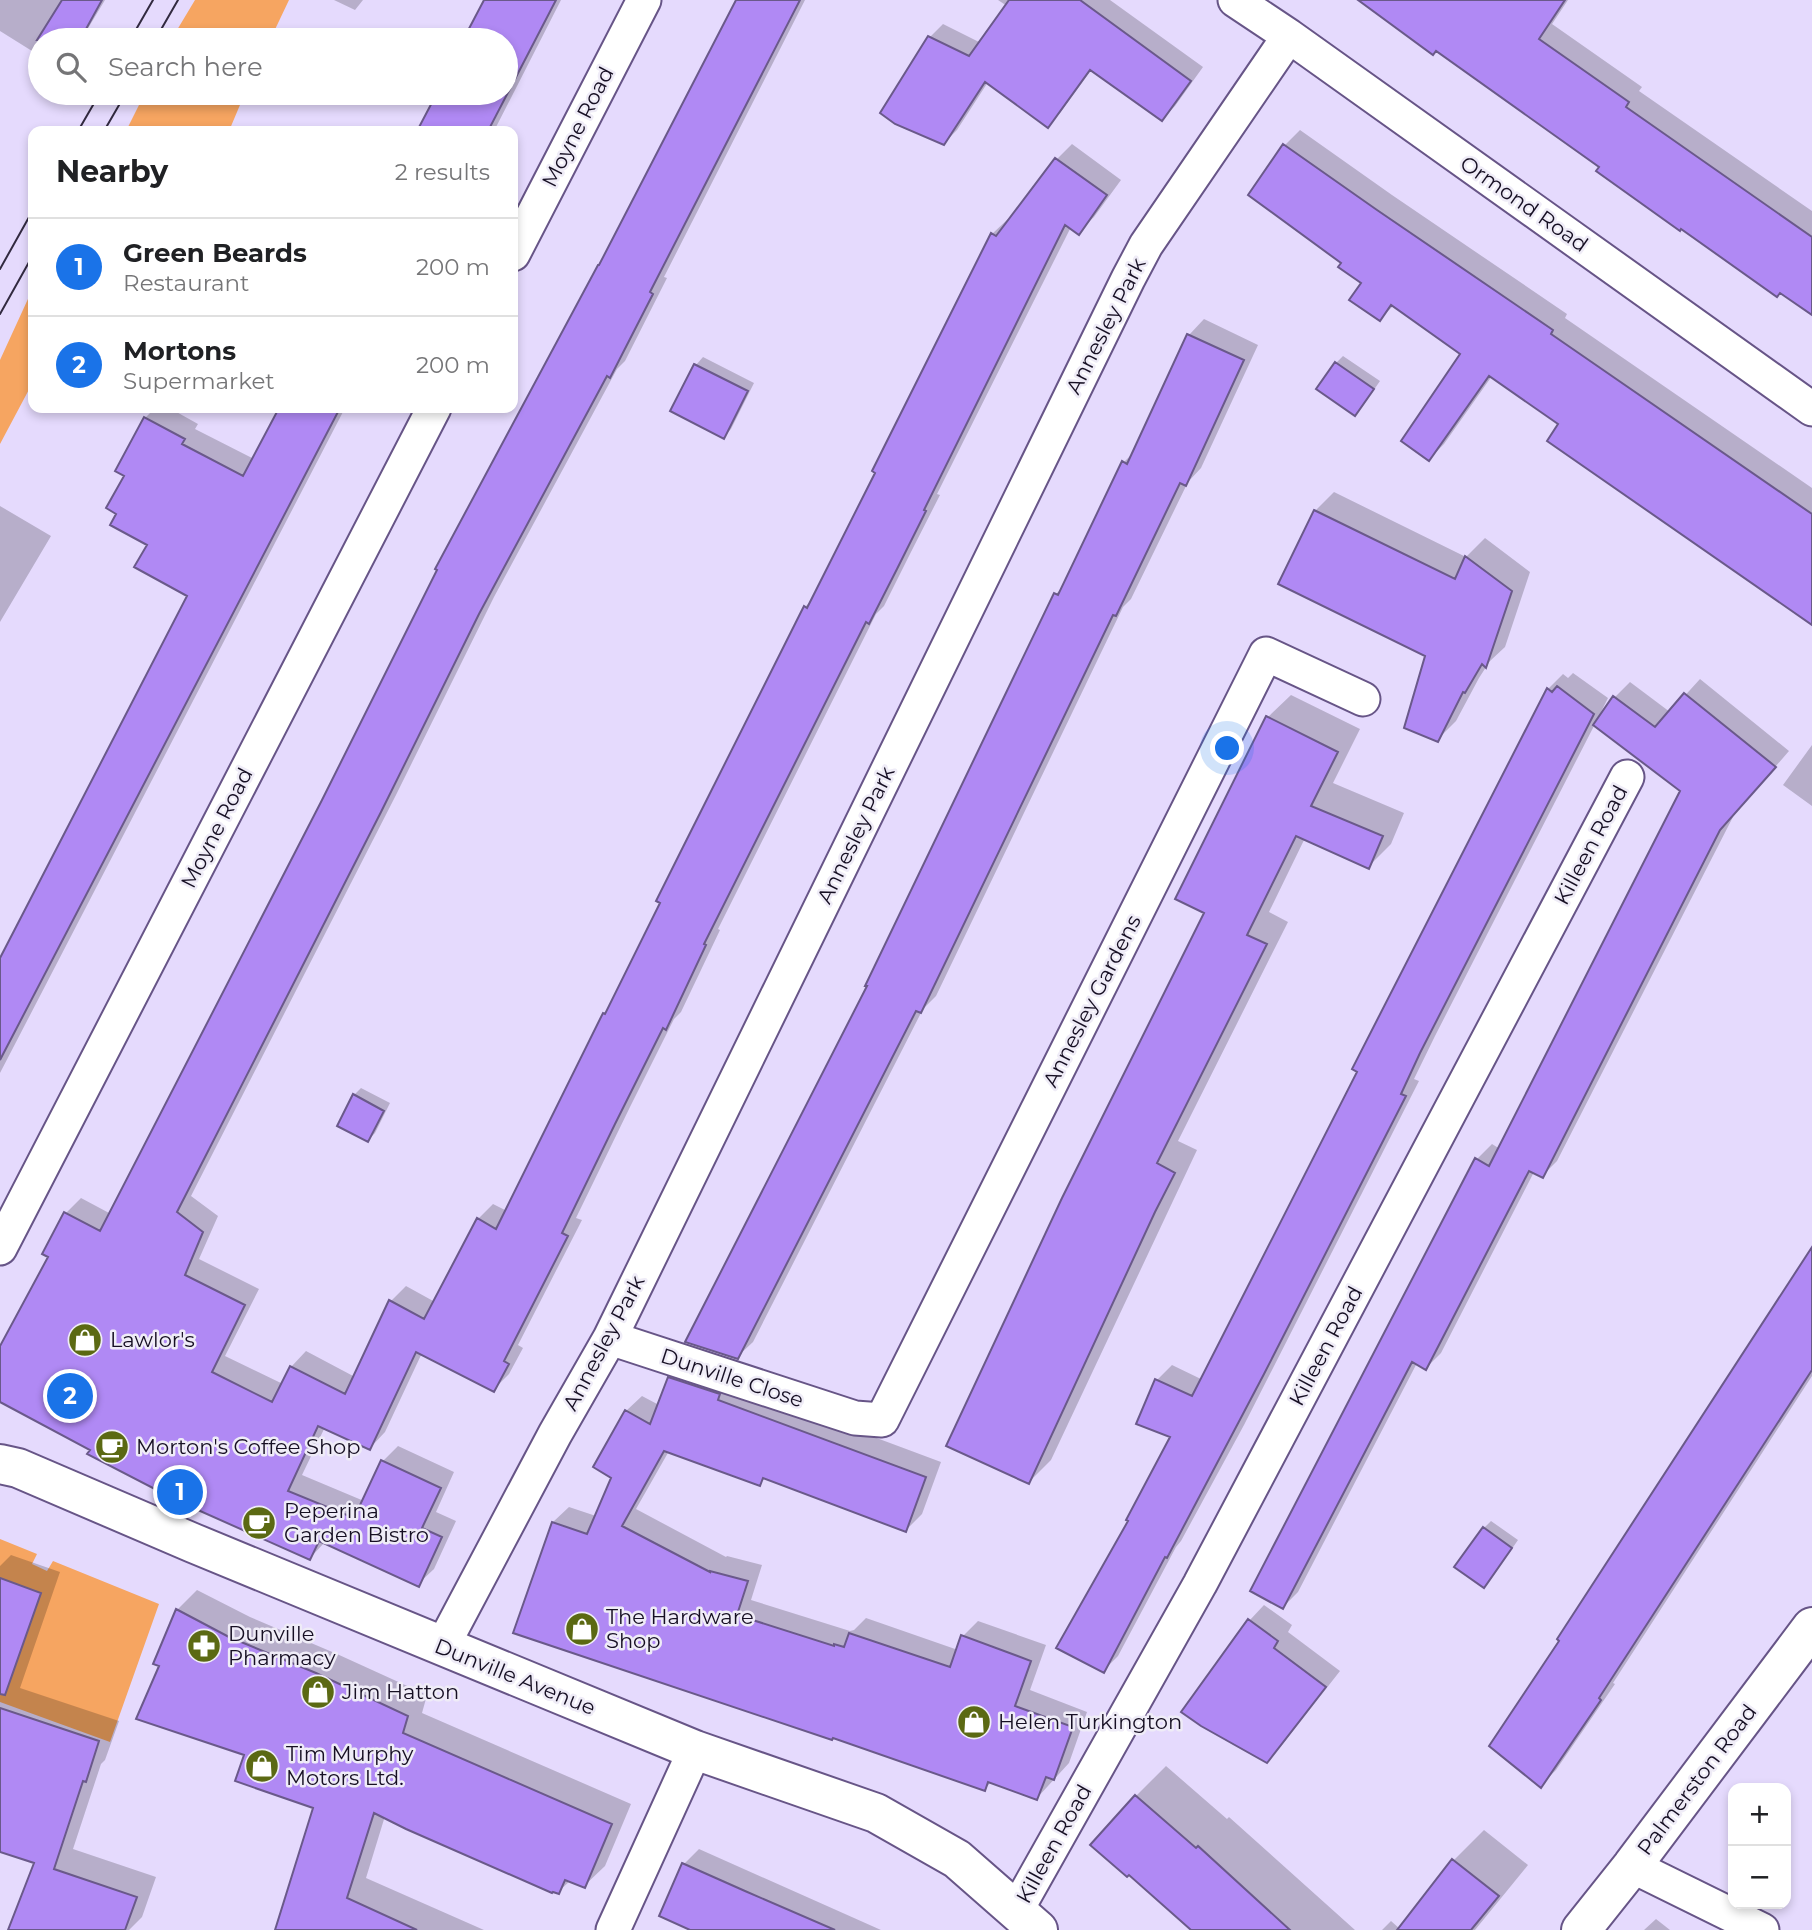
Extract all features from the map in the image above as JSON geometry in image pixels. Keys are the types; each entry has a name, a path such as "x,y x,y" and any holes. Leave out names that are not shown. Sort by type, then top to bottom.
{"street":[{"name":"Moyne Road","path":"518,244 644,0"},
{"name":"Ormond Road","path":"1236,0 1812,409"},
{"name":"Annesley Park","path":"442,1647 610,1338 1128,279 1146,245 1289,36"},
{"name":"Moyne Road","path":"0,1248 431,413"},
{"name":"Annesley Gardens","path":"855,1418 882,1420 1266,654 1363,699"},
{"name":"Killeen Road","path":"1027,1920 1200,1584 1627,778"},
{"name":"Dunville Close","path":"610,1338 855,1418"},
{"name":"Dunville Avenue","path":"0,1464 18,1468 192,1543 695,1750 876,1813 957,1859 1027,1920"},
{"name":"Palmerston Road","path":"1581,1930 1812,1627"},
{"path":"612,1930 695,1750"},
{"path":"1632,1866 1762,1930"}],"shaded area":[{"path":"195,0 289,0 276,28 178,28"},
{"path":"139,105 240,105 231,126 128,126"},
{"path":"28,299 28,391 0,444 0,360"},
{"path":"0,1539 37,1554 32,1564 47,1571 53,1561 159,1604 110,1742 0,1702 0,1688 7,1690 41,1593 0,1578"}],"building":[{"path":"62,0 102,0 87,28 44,28"},
{"path":"484,0 556,0 518,73 518,28 469,28"},
{"path":"736,0 800,0 650,292 653,294 610,378 607,376 479,614 177,1212 203,1232 185,1275 245,1305 212,1372 272,1402 290,1366 345,1394 389,1300 424,1319 477,1218 496,1229 660,903 656,901 683,847 804,606 807,608 875,473 872,471 991,233 996,236 1055,158 1107,195 1079,235 1065,225 897,569 869,624 866,622 704,944 706,945 666,1030 663,1028 615,1124 562,1233 568,1236 504,1361 509,1364 494,1392 416,1352 370,1450 318,1426 288,1491 354,1518 381,1460 441,1488 422,1528 442,1537 419,1587 319,1541 310,1560 180,1502 87,1454 90,1450 0,1402 0,1346 48,1257 42,1254 64,1212 100,1231 322,800 437,570 435,569 599,265"},
{"path":"1009,0 1080,0 1191,81 1162,121 1090,70 1048,128 985,82 944,145 895,124 880,113 928,36 969,56"},
{"path":"1358,0 1565,0 1539,39 1629,102 1626,107 1812,237 1812,315 1780,293 1777,297 1681,229 1680,231 1596,171 1599,167 1436,51 1433,55"},
{"path":"431,105 501,105 491,126 420,126"},
{"path":"1283,144 1553,330 1551,334 1812,514 1812,625 1547,441 1558,424 1489,376 1429,461 1401,441 1460,354 1391,305 1380,321 1349,300 1361,283 1338,267 1341,263 1248,195"},
{"path":"1187,334 1244,360 1186,486 1180,483 1116,616 1113,615 921,1013 916,1011 738,1359 685,1342 867,986 1054,593 1058,595 1122,461 1127,464"},
{"path":"1335,362 1374,389 1355,416 1316,389"},
{"path":"694,364 748,391 724,439 670,411"},
{"path":"276,413 337,413 0,1060 0,958 187,596 134,567 147,545 110,525 116,514 106,508 124,476 115,471 144,417 185,439 182,444 243,476"},
{"path":"1314,510 1455,579 1465,556 1512,591 1486,668 1482,664 1465,693 1463,692 1438,742 1404,728 1425,656 1278,584"},
{"path":"1557,686 1594,714 1420,1053 1401,1094 1406,1096 1264,1374 1104,1673 1056,1648 1128,1521 1126,1520 1170,1437 1136,1424 1155,1379 1192,1396 1357,1072 1352,1069 1547,688 1552,692"},
{"path":"1684,693 1776,767 1720,830 1543,1178 1529,1171 1426,1370 1412,1362 1283,1609 1250,1591 1475,1158 1489,1166 1680,791 1593,725 1613,696 1655,727"},
{"path":"1266,716 1338,752 1311,806 1383,836 1369,869 1296,836 1247,935 1267,944 1157,1163 1175,1173 1029,1484 946,1446 1062,1198 1204,913 1175,899"},
{"path":"353,1094 384,1111 368,1142 337,1126"},
{"path":"1812,1247 1812,1370 1599,1698 1601,1700 1541,1788 1489,1746"},
{"path":"668,1377 720,1394 718,1400 926,1477 906,1532 763,1478 760,1486 664,1451 622,1526 710,1572 748,1581 737,1615 834,1646 844,1647 849,1633 950,1667 961,1635 1031,1661 1015,1706 1073,1727 1054,1780 1046,1777 1037,1800 988,1782 985,1791 513,1633 552,1522 587,1534 611,1478 593,1467 625,1410 650,1424"},
{"path":"1483,1527 1512,1548 1484,1588 1454,1567"},
{"path":"0,1578 41,1593 5,1695 0,1694"},
{"path":"176,1609 229,1637 316,1673 408,1716 403,1733 612,1824 585,1888 565,1880 559,1894 552,1893 374,1813 347,1898 417,1930 275,1930 313,1808 235,1781 244,1755 136,1719 159,1666 153,1664"},
{"path":"1248,1619 1278,1641 1274,1648 1326,1687 1267,1763 1181,1712"},
{"path":"0,1708 99,1741 54,1869 137,1897 125,1930 8,1930 34,1863 0,1852"},
{"path":"1135,1795 1196,1848 1198,1846 1290,1930 1191,1930 1129,1875 1127,1877 1090,1845"},
{"path":"1452,1859 1499,1896 1471,1930 1397,1930"},
{"path":"682,1863 835,1930 690,1930 659,1916"}],"tram line":[{"path":"137,28 153,0"},
{"path":"162,28 178,0"},
{"path":"81,126 93,105"},
{"path":"107,126 119,105"},
{"path":"0,269 28,219"},
{"path":"0,314 28,264"}],"place":[{"name":"Lawlor's","path":"85,1340"},
{"name":"Mortons","path":"70,1396"},
{"name":"Morton's Coffee Shop","path":"112,1447"},
{"name":"Green Beards","path":"180,1492"},
{"name":"Peperina Garden Bistro","path":"259,1523"},
{"name":"The Hardware Shop","path":"582,1629"},
{"name":"Dunville Pharmacy","path":"204,1646"},
{"name":"Jim Hatton","path":"318,1692"},
{"name":"Helen Turkington","path":"974,1722"},
{"name":"Tim Murphy Motors Ltd.","path":"262,1766"}]}
